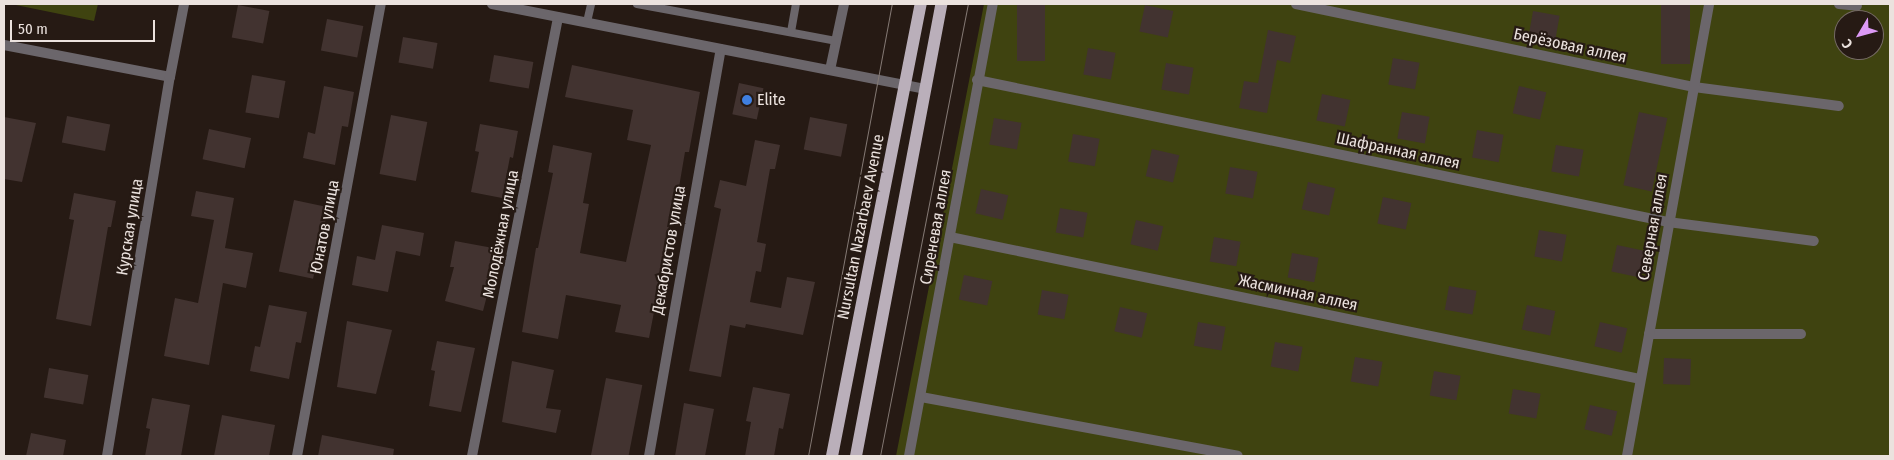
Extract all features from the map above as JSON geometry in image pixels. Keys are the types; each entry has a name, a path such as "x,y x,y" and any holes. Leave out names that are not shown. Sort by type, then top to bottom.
{"main road":[{"name":"Nursultan Nazarbaev Avenue","path":"832,456 921,4"},
{"path":"856,456 941,4"}],"street":[{"name":"Курская улица","path":"107,456 170,77 184,4"},
{"name":"Юнатов улица","path":"296,456 381,4"},
{"path":"492,4 538,8 558,17 925,89"},
{"path":"830,70 844,4"},
{"name":"Сиреневая аллея","path":"908,456 921,397 992,4"},
{"name":"Берёзовая аллея","path":"1296,4 1694,88 1839,106"},
{"name":"Северная аллея","path":"1628,456 1668,222 1709,4"},
{"path":"1839,4 1856,6"},
{"name":"Молодёжная улица","path":"472,456 558,17"},
{"path":"4,45 170,77"},
{"name":"Декабристов улица","path":"649,456 721,49"},
{"name":"Шафранная аллея","path":"977,80 1668,222 1814,241"},
{"name":"Жасминная аллея","path":"950,237 1640,379"},
{"path":"1649,334 1801,334"},
{"path":"921,397 1238,456"}],"lane":[{"path":"587,22 591,4"},
{"path":"637,4 836,41"},
{"path":"791,32 796,4"}],"green space":[{"path":"11,4 98,4 94,21"},
{"path":"984,4 1890,4 1890,456 896,456"}],"building":[{"path":"1017,4 1045,4 1045,61 1017,61"},
{"path":"1661,4 1690,4 1690,64 1661,64"},
{"path":"238,5 269,11 263,43 232,37"},
{"path":"1145,5 1173,11 1168,37 1139,31"},
{"path":"1533,11 1560,16 1555,42 1528,38"},
{"path":"327,19 363,26 357,57 321,50"},
{"path":"1268,30 1296,36 1290,63 1277,60 1267,113 1239,108 1244,81 1258,83"},
{"path":"403,37 437,43 433,69 398,63"},
{"path":"1088,48 1116,53 1111,79 1083,75"},
{"path":"494,55 533,62 529,89 489,82"},
{"path":"1393,58 1420,63 1415,89 1388,85"},
{"path":"1166,63 1194,68 1189,94 1161,90"},
{"path":"572,65 700,92 689,152 685,152 677,199 674,198 661,269 668,270 659,313 654,312 649,338 615,332 621,305 566,295 558,339 522,332 536,248 538,248 553,173 548,172 553,145 592,153 583,203 589,204 580,253 626,262 651,145 627,140 633,110 565,97"},
{"path":"252,75 285,81 279,118 245,112"},
{"path":"739,83 763,88 757,119 732,114"},
{"path":"324,86 354,92 348,127 342,126 335,165 303,158 308,132 315,134"},
{"path":"1519,86 1546,92 1540,120 1513,113"},
{"path":"1322,94 1350,100 1345,126 1316,120"},
{"path":"1402,112 1430,117 1425,143 1397,139"},
{"path":"1639,112 1667,118 1652,191 1623,185"},
{"path":"391,115 427,122 416,181 380,174"},
{"path":"67,116 110,124 105,151 62,143"},
{"path":"4,117 36,123 22,182 4,179"},
{"path":"810,117 847,124 841,157 804,149"},
{"path":"994,118 1022,123 1017,149 989,145"},
{"path":"480,124 518,131 513,158 510,157 502,198 471,192 479,152 475,151"},
{"path":"209,129 251,138 245,168 203,159"},
{"path":"1477,130 1504,135 1499,162 1472,158"},
{"path":"1073,134 1100,139 1095,166 1068,162"},
{"path":"755,140 780,145 775,169 770,169 757,242 766,244 761,272 756,271 750,302 781,308 787,277 815,282 803,335 746,324 745,328 730,325 721,377 689,371 721,209 714,207 720,180 746,186"},
{"path":"1556,145 1584,150 1579,176 1551,172"},
{"path":"1152,149 1179,155 1173,183 1146,176"},
{"path":"1230,167 1258,172 1253,198 1225,194"},
{"path":"1308,182 1335,188 1329,216 1302,209"},
{"path":"981,189 1008,195 1003,220 975,213"},
{"path":"196,191 234,198 225,248 253,253 246,288 223,283 209,365 164,356 175,298 198,303 214,220 191,216"},
{"path":"74,193 116,201 111,227 108,227 91,326 56,319 74,220 69,219"},
{"path":"1383,197 1411,203 1406,229 1377,223"},
{"path":"294,200 328,207 313,279 279,271"},
{"path":"1060,208 1088,213 1083,237 1056,233"},
{"path":"1136,220 1163,226 1158,251 1130,244"},
{"path":"382,225 424,233 420,256 396,251 388,292 352,285 357,256 375,260"},
{"path":"1539,230 1567,235 1562,261 1534,257"},
{"path":"1214,237 1241,242 1236,266 1210,262"},
{"path":"455,241 493,248 487,283 490,284 483,311 445,301 454,267 450,267"},
{"path":"1617,245 1645,251 1640,277 1611,271"},
{"path":"1292,253 1319,258 1314,282 1288,278"},
{"path":"964,275 992,281 987,305 959,299"},
{"path":"1449,286 1477,291 1472,314 1445,310"},
{"path":"1042,290 1069,295 1064,319 1038,315"},
{"path":"269,305 307,312 301,343 296,342 289,379 250,371 255,346 260,347"},
{"path":"1527,305 1555,311 1550,335 1522,329"},
{"path":"1120,307 1147,313 1142,338 1114,331"},
{"path":"347,321 392,330 376,394 337,387"},
{"path":"1198,322 1226,327 1221,350 1194,346"},
{"path":"1600,322 1627,328 1622,353 1594,346"},
{"path":"437,341 475,348 461,412 429,406 435,371 431,370"},
{"path":"1275,342 1303,347 1298,371 1271,367"},
{"path":"1355,357 1383,362 1378,386 1351,382"},
{"path":"1664,358 1691,359 1690,385 1663,384"},
{"path":"512,361 554,370 546,408 561,410 556,433 502,422"},
{"path":"49,368 88,375 83,404 44,398"},
{"path":"1434,371 1461,376 1456,400 1430,396"},
{"path":"606,378 642,385 629,456 591,456"},
{"path":"753,387 790,394 783,429 779,428 774,456 745,456 751,422 746,421"},
{"path":"1513,389 1541,394 1536,418 1509,414"},
{"path":"152,398 190,405 181,456 145,456 150,429 146,428"},
{"path":"684,403 714,409 705,456 675,456"},
{"path":"1590,405 1617,411 1612,436 1584,429"},
{"path":"222,415 275,425 269,456 214,456"},
{"path":"31,433 66,440 63,456 26,456"},
{"path":"322,435 394,449 393,456 318,456"}],"tram line":[{"path":"808,456 892,4"},
{"path":"880,456 968,4"}],"place":[{"name":"Elite","path":"747,100"}]}
